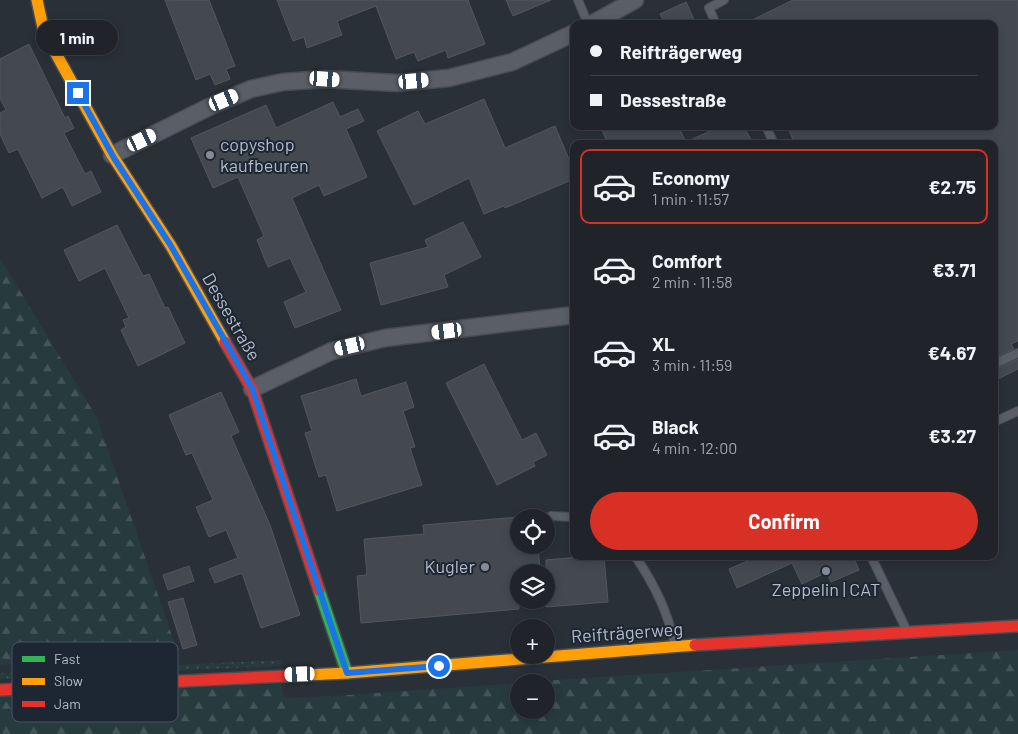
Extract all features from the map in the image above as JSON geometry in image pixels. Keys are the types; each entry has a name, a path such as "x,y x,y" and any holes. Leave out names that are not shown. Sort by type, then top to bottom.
{"street":[{"name":"Dessestraße","path":"37,0 44,32 112,155 171,246 252,388 347,673"},
{"path":"598,20 635,0"},
{"path":"112,155 211,106 251,89 283,82 325,79 397,83 449,78 512,62 570,35"},
{"path":"252,388 332,351 385,338 570,315"},
{"name":"Reifträgerweg","path":"178,681 347,673 676,646 1018,626"}],"lane":[{"path":"578,0 588,20"},
{"path":"714,20 709,8 724,0"},
{"path":"998,362 1018,352"},
{"path":"998,420 1018,411"},
{"path":"555,516 570,517"},
{"path":"638,560 650,578 672,631 676,646"},
{"path":"873,560 908,633"}],"green space":[{"path":"0,258 97,418 174,642 12,642 12,664 0,665"},
{"path":"1018,650 1018,734 0,734 0,696 12,695 12,722 178,722 178,688 281,684 284,698 510,684 510,719 555,719 555,680"},
{"path":"281,660 280,666 178,671 178,665"},
{"path":"12,672 12,678 0,679 0,673"}],"building":[{"path":"165,0 209,0 235,66 226,69 230,79 215,85 210,74 196,80"},
{"path":"277,0 468,0 485,44 448,58 446,50 418,61 414,52 396,59 376,6 337,21 342,35 307,48 304,37 293,41"},
{"path":"506,0 551,0 513,16"},
{"path":"793,0 1018,0 1018,341 1011,344 1014,349 998,356 998,140 793,140 789,130 998,130 998,20 752,20"},
{"path":"686,2 694,20 663,20 660,14"},
{"path":"29,44 65,118 68,116 74,128 64,133 85,174 91,171 101,192 72,206 63,187 42,198 18,149 9,153 0,134 0,113 6,110 0,98 0,59"},
{"path":"484,99 505,148 555,126 570,162 570,181 505,208 504,206 484,214 469,178 414,205 377,131 418,111 425,124"},
{"path":"333,102 340,117 358,109 364,121 346,129 367,177 324,196 319,185 292,198 341,310 295,328 284,302 306,292 290,258 268,267 257,240 264,236 238,177 213,188 191,138 266,105 276,128"},
{"path":"602,130 680,130 685,140 606,140"},
{"path":"712,130 746,130 751,140 690,140"},
{"path":"463,222 481,257 444,275 448,287 381,305 370,263 428,247 425,240"},
{"path":"117,225 143,276 149,274 165,308 168,307 185,343 138,366 121,330 126,327 123,320 129,318 105,268 79,281 64,250"},
{"path":"1018,359 1018,369 998,379 998,368"},
{"path":"484,364 522,440 536,433 547,455 533,462 535,466 497,485 446,383"},
{"path":"356,379 361,396 406,382 414,407 403,411 415,447 410,448 422,485 337,511 326,475 319,477 305,433 312,431 301,396"},
{"path":"221,392 239,432 231,436 270,525 300,615 261,628 242,573 215,583 209,569 238,558 226,530 209,537 196,507 213,500 192,453 186,455 169,415"},
{"name":"Kugler","path":"510,518 510,554 539,554 539,564 510,564 510,609 519,609 361,623 357,576 367,575 364,539 424,534 423,525"},
{"path":"570,558 570,560 604,560 608,602 555,606 555,564 546,564 546,560"},
{"name":"Zeppelin | CAT","path":"750,560 855,560 859,570 831,582 827,572 802,584 792,563 737,588 729,569"},
{"path":"189,566 194,581 168,590 163,575"},
{"path":"183,598 197,645 183,649 168,602"}],"traffic: fast":[{"path":"319,590 347,673"}],"traffic: slow":[{"path":"37,0 44,32 112,155 171,246 225,342"},
{"path":"287,676 347,673 695,645"}],"traffic: jam":[{"path":"225,342 252,389 319,590"},
{"path":"695,645 1018,626"},
{"path":"178,681 287,676"},
{"path":"0,690 12,689"}],"place":[{"name":"copyshop kaufbeuren","path":"210,155"},
{"name":"Kugler","path":"485,567"},
{"name":"Zeppelin | CAT","path":"826,571"}],"route":[{"path":"78,93 114,158 171,246 252,388 347,673 439,666"}]}
